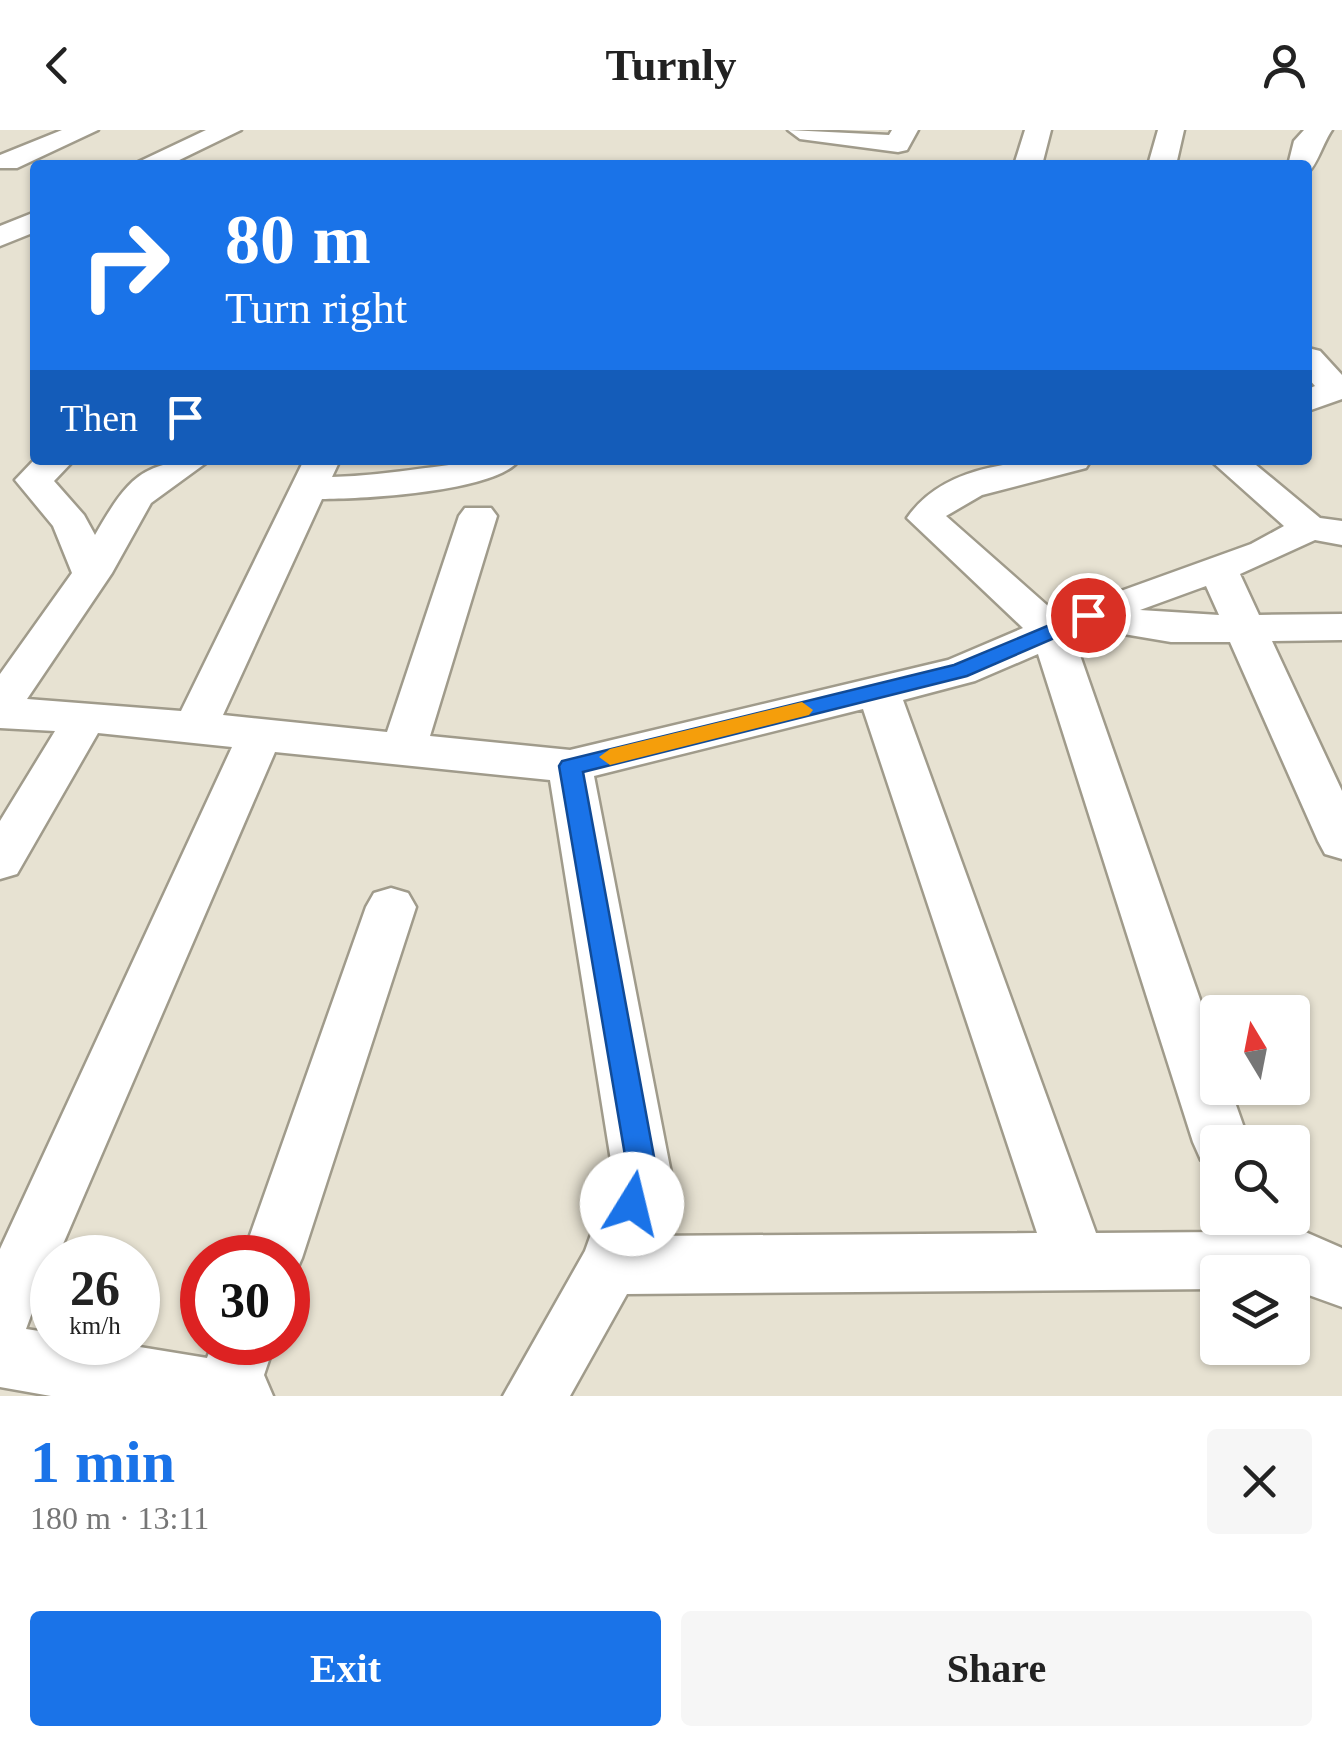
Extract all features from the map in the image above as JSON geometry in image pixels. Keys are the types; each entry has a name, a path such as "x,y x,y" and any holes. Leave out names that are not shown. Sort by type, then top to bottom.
{"street":[{"path":"7,162 85,130"},
{"path":"158,160 228,130"},
{"path":"800,131 898,144 905,130"},
{"path":"1029,160 1038,130"},
{"path":"1163,160 1172,130"},
{"path":"1303,160 1308,140 1319,130"},
{"path":"0,238 30,224"},
{"path":"1312,362 1336,389 1312,399"},
{"path":"50,465 33,480 71,523 92,573"},
{"path":"184,465 136,496 92,573 0,710 570,766 960,671 1070,623 1326,531"},
{"path":"195,728 314,474 389,489 488,465"},
{"path":"1055,465 950,494 929,508 926,518 1070,623 1246,632 1342,627"},
{"path":"1235,465 1326,531"},
{"path":"403,750 478,516"},
{"path":"1218,569 1342,841"},
{"path":"1070,623 1216,1125"},
{"path":"878,691 1076,1262"},
{"path":"0,861 86,718"},
{"path":"0,1318 260,735"},
{"path":"535,1396 610,1265 642,1173 570,766"},
{"path":"280,1235 391,907"},
{"path":"610,1265 1076,1262 1253,1239 1342,1278"},
{"path":"0,1356 237,1377"}],"slow traffic":[{"path":"610,757 802,710"}],"route":[{"path":"632,1204 642,1173 570,766 960,671 1088,615"}]}
